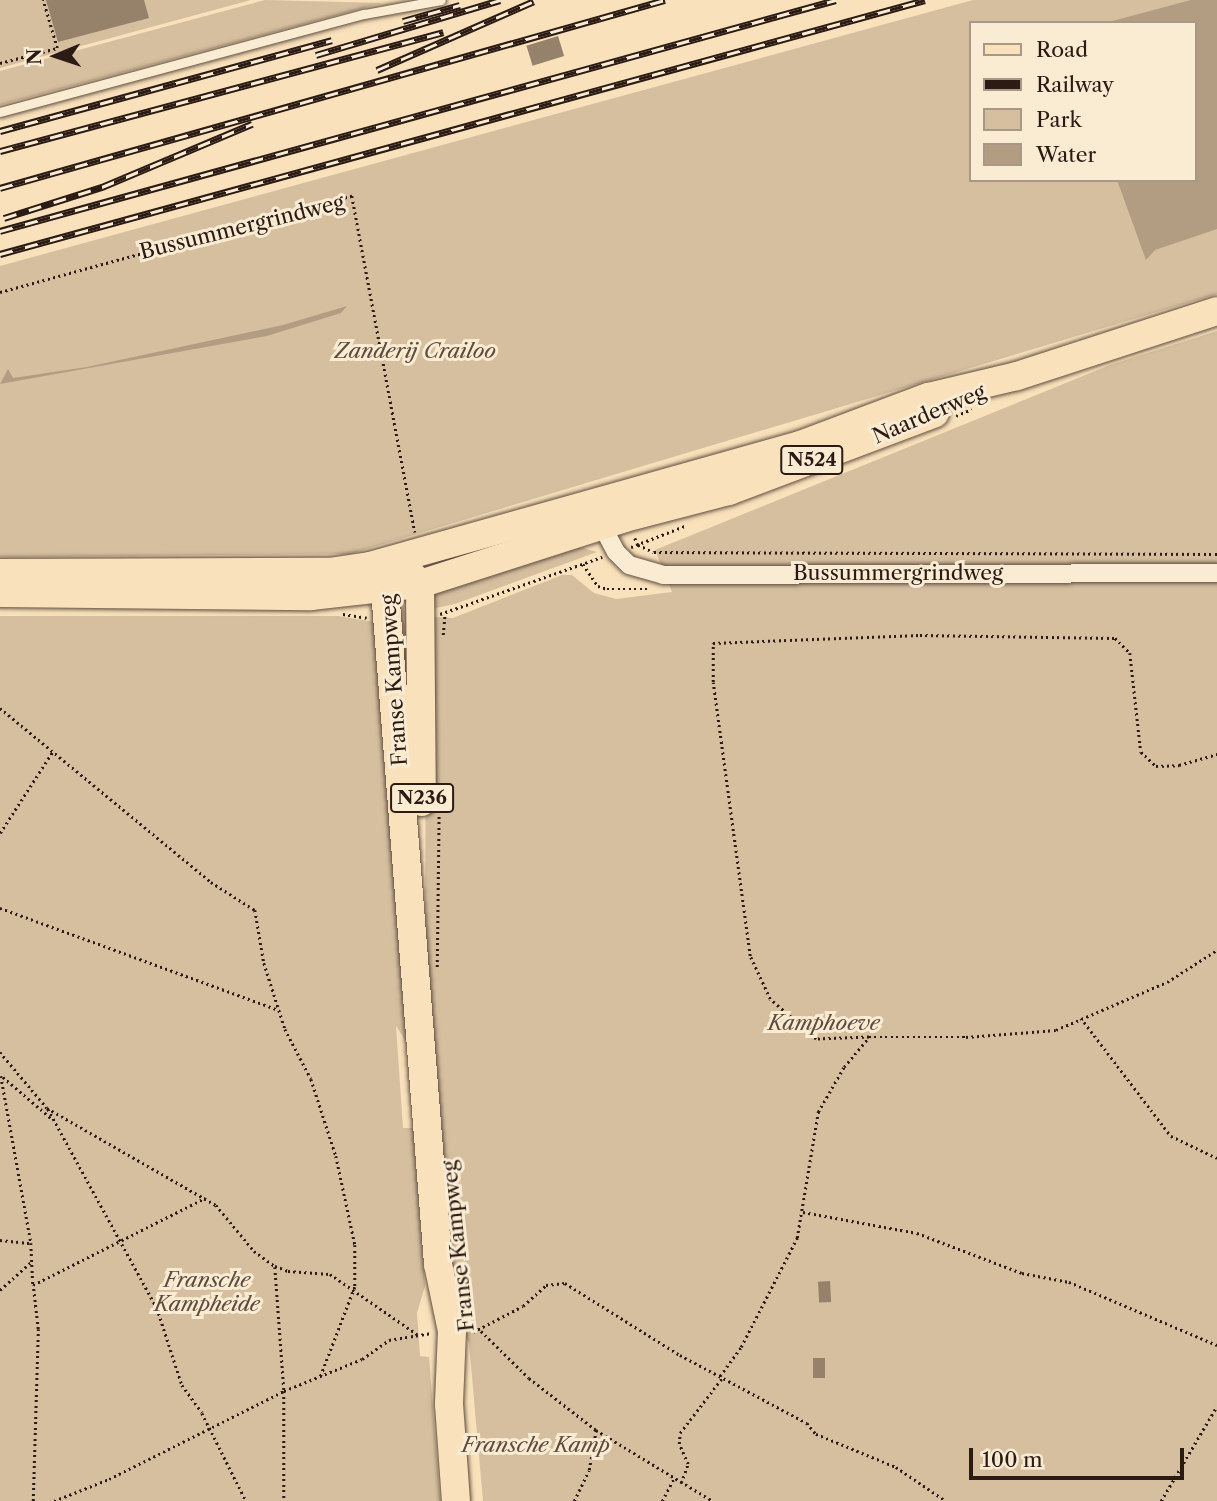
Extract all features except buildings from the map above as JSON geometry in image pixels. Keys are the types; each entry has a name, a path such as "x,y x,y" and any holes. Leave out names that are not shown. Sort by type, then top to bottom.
{"main road":[{"name":"Naarderweg","path":"597,514 800,445 928,397 1017,376 1217,311"},
{"name":"N524","path":"407,556 597,514"},
{"name":"N524","path":"420,584 597,514"},
{"path":"0,573 329,572 407,556"},
{"name":"Franse Kampweg","path":"407,556 420,584 420,1012"},
{"name":"Franse Kampweg","path":"407,556 385,590 438,1264 452,1331 449,1404 456,1501"},
{"path":"0,593 310,596 385,590 420,584"}],"street":[{"name":"Bussummergrindweg","path":"597,514 615,552 629,565 663,575 1217,573"}],"lane":[{"path":"0,112 363,14 441,0"}],"path":[{"path":"0,63 57,48 43,0"},
{"name":"Bussummergrindweg","path":"0,292 352,196 372,282 380,348 393,393 407,556"},
{"name":"Bussummergrindweg","path":"638,545 654,552 694,553 1217,554"},
{"path":"442,637 445,614 583,564 598,586 607,589 661,589"},
{"path":"1217,754 1179,765 1156,766 1141,752 1130,653 1115,638 920,635 713,643 713,682 736,827 750,957 770,999 816,1039 966,1037 1056,1030 1167,982 1217,950"},
{"path":"0,708 211,882 255,910 279,1010 296,1057 311,1079 336,1156 355,1245 355,1287 320,1378"},
{"path":"0,833 53,751"},
{"path":"437,972 439,800"},
{"path":"0,908 279,1010"},
{"path":"1082,1018 1171,1136 1217,1158"},
{"path":"681,1483 688,1464 679,1444 680,1433 729,1369 778,1277 803,1212 818,1112 844,1066 869,1038"},
{"path":"0,1052 47,1108 157,1308 182,1385 210,1430 246,1501"},
{"path":"1,1075 53,1120"},
{"path":"1,1075 33,1261 38,1329 33,1501"},
{"path":"47,1108 205,1198 236,1224 254,1251 275,1266 288,1271 330,1274 355,1287 400,1326 417,1334 389,1340 320,1378 284,1391 210,1430 54,1501"},
{"path":"33,1285 205,1198"},
{"path":"803,1212 917,1233 1022,1273 1069,1282 1217,1345"},
{"path":"0,1240 31,1242"},
{"path":"0,1290 33,1261"},
{"path":"275,1266 284,1391 284,1501"},
{"path":"713,1501 596,1430 529,1378 481,1331 523,1306 547,1285 565,1283 721,1377 807,1423 816,1434 896,1467 946,1501"},
{"path":"1161,1501 1217,1406"},
{"path":"574,1501 589,1470 596,1430"},
{"path":"662,1501 674,1478"}],"green space":[{"path":"0,0 251,0 0,68"},
{"path":"265,0 382,3 0,105 0,71"},
{"name":"Zanderij Crailoo","path":"973,0 1217,0 1217,294 350,554 0,557 0,266"},
{"name":"Kamphoeve","path":"1217,331 1217,1501 483,1501 469,1343 459,1322 449,1255 425,971 426,680 433,617 453,618 562,575 572,575 594,593 616,599 672,592 655,550 1110,365"},
{"path":"579,547 597,552 455,604 426,610 436,589"},
{"name":"Fransche Kampheide","path":"0,616 338,616 375,622 409,1046 396,1026 403,1128 413,1128 425,1286 417,1313 420,1356 429,1357 440,1501 0,1501"}],"water":[{"path":"1191,0 1217,0 1217,229 1155,250 1146,260 1118,182 1196,182 1196,21 1112,21"},
{"path":"347,306 341,313 267,336 0,384 8,369 13,378 87,367 283,325"}],"railway":[{"path":"316,55 500,0"},
{"path":"0,188 665,0"},
{"path":"0,231 836,0"},
{"path":"0,254 925,0"},
{"path":"377,70 534,1"},
{"path":"403,21 460,5"},
{"path":"0,151 443,32"},
{"path":"0,131 332,40"},
{"path":"4,218 102,187 252,124"}],"park label":[{"name":"Fransche Kamp","path":"536,1445"}]}
